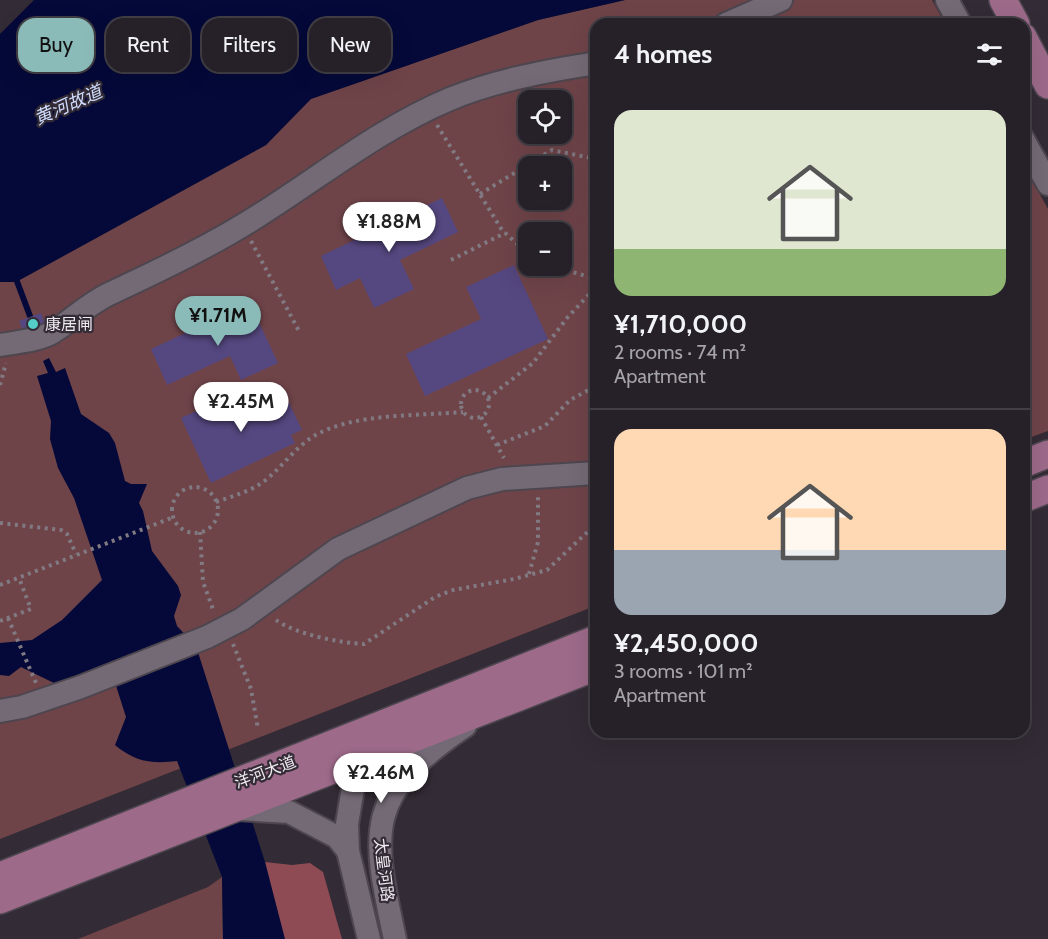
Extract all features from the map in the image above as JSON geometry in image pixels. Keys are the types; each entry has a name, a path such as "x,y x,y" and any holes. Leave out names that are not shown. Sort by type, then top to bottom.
{"main road":[{"path":"1004,0 1013,18"},
{"path":"1030,50 1048,85"},
{"path":"1030,461 1048,454"},
{"path":"1030,496 1048,489"},
{"name":"洋河大道","path":"0,900 348,762 404,717 590,641"},
{"name":"洋河大道","path":"0,876 375,753 590,669"}],"street":[{"path":"740,18 781,0"},
{"path":"947,0 957,18"},
{"path":"0,345 51,333 92,303 176,262 243,225 360,145 427,109 453,98 496,85 549,71 590,64"},
{"path":"1030,152 1048,184"},
{"path":"0,711 22,707 81,687 207,637 242,619 301,575 348,544 467,488 525,477 590,473"},
{"name":"太皇河路","path":"395,939 382,878 378,833 382,814 396,790 428,751 493,707"},
{"path":"375,753 404,717"},
{"path":"348,762 382,878"},
{"path":"348,762 346,824 348,851"},
{"name":"太皇河路","path":"231,808 289,812 338,837 348,851 369,939"}],"path":[{"path":"427,109 505,233 518,245"},
{"path":"480,194 552,150 590,158"},
{"path":"243,225 300,333"},
{"path":"451,261 505,233"},
{"path":"572,272 590,277"},
{"path":"488,398 533,363 567,318 590,293"},
{"path":"497,445 545,426 570,400 590,389"},
{"path":"477,390 488,398 489,407 481,417 470,418 463,412 460,402 468,391 477,390"},
{"path":"216,502 248,492 264,482 299,447 328,429 348,423 463,412"},
{"path":"481,417 497,445 525,477 539,502 538,542 529,575"},
{"path":"191,487 207,490 218,509 213,524 200,532 186,530 174,517 175,500 185,489 191,487"},
{"path":"1,583 174,517"},
{"path":"0,523 61,530 67,534 79,553"},
{"path":"259,607 286,627 364,644 435,597 453,590 547,570 590,530"},
{"path":"0,621 31,609 19,578"},
{"path":"8,618 32,675"}],"shaded area":[{"path":"625,0 932,0 942,18 590,18 590,608 0,839 0,282 16,282 266,145 310,99 538,20"},
{"path":"1030,177 1048,209 1048,431 1030,437"},
{"path":"265,862 292,865 310,863 323,872 342,939 284,939"},
{"path":"222,877 223,939 78,939 208,887"}],"water":[{"name":"黄河故道","path":"34,0 625,0 538,20 391,71 391,18 309,18 309,72 389,72 311,99 266,145 16,282 0,282 0,34"},
{"path":"49,358 56,372 65,368 81,414 109,433 115,443 125,481 131,484 147,484 139,503 152,551 178,586 181,595 174,616 177,626 196,646 265,862 285,939 223,939 222,877 177,761 144,760 122,751 115,745 126,717 110,667 56,684 21,667 9,676 0,675 0,643 32,640 62,620 102,580 74,498 58,468 50,439 51,421 37,376 48,373 43,361"}],"building":[{"path":"442,198 458,232 400,260 414,289 374,308 360,278 336,290 321,256"},
{"path":"514,265 548,339 425,396 406,354 481,319 466,287"},
{"path":"250,303 278,363 241,380 230,356 167,385 151,349"},
{"name":"康居闸","path":"41,313 46,326 25,335 19,321"},
{"path":"281,386 302,430 291,435 295,443 211,483 181,418 222,399 228,412"}],"waterway":[{"path":"15,276 30,316"}],"place":[{"name":"康居闸","path":"33,324"}]}
